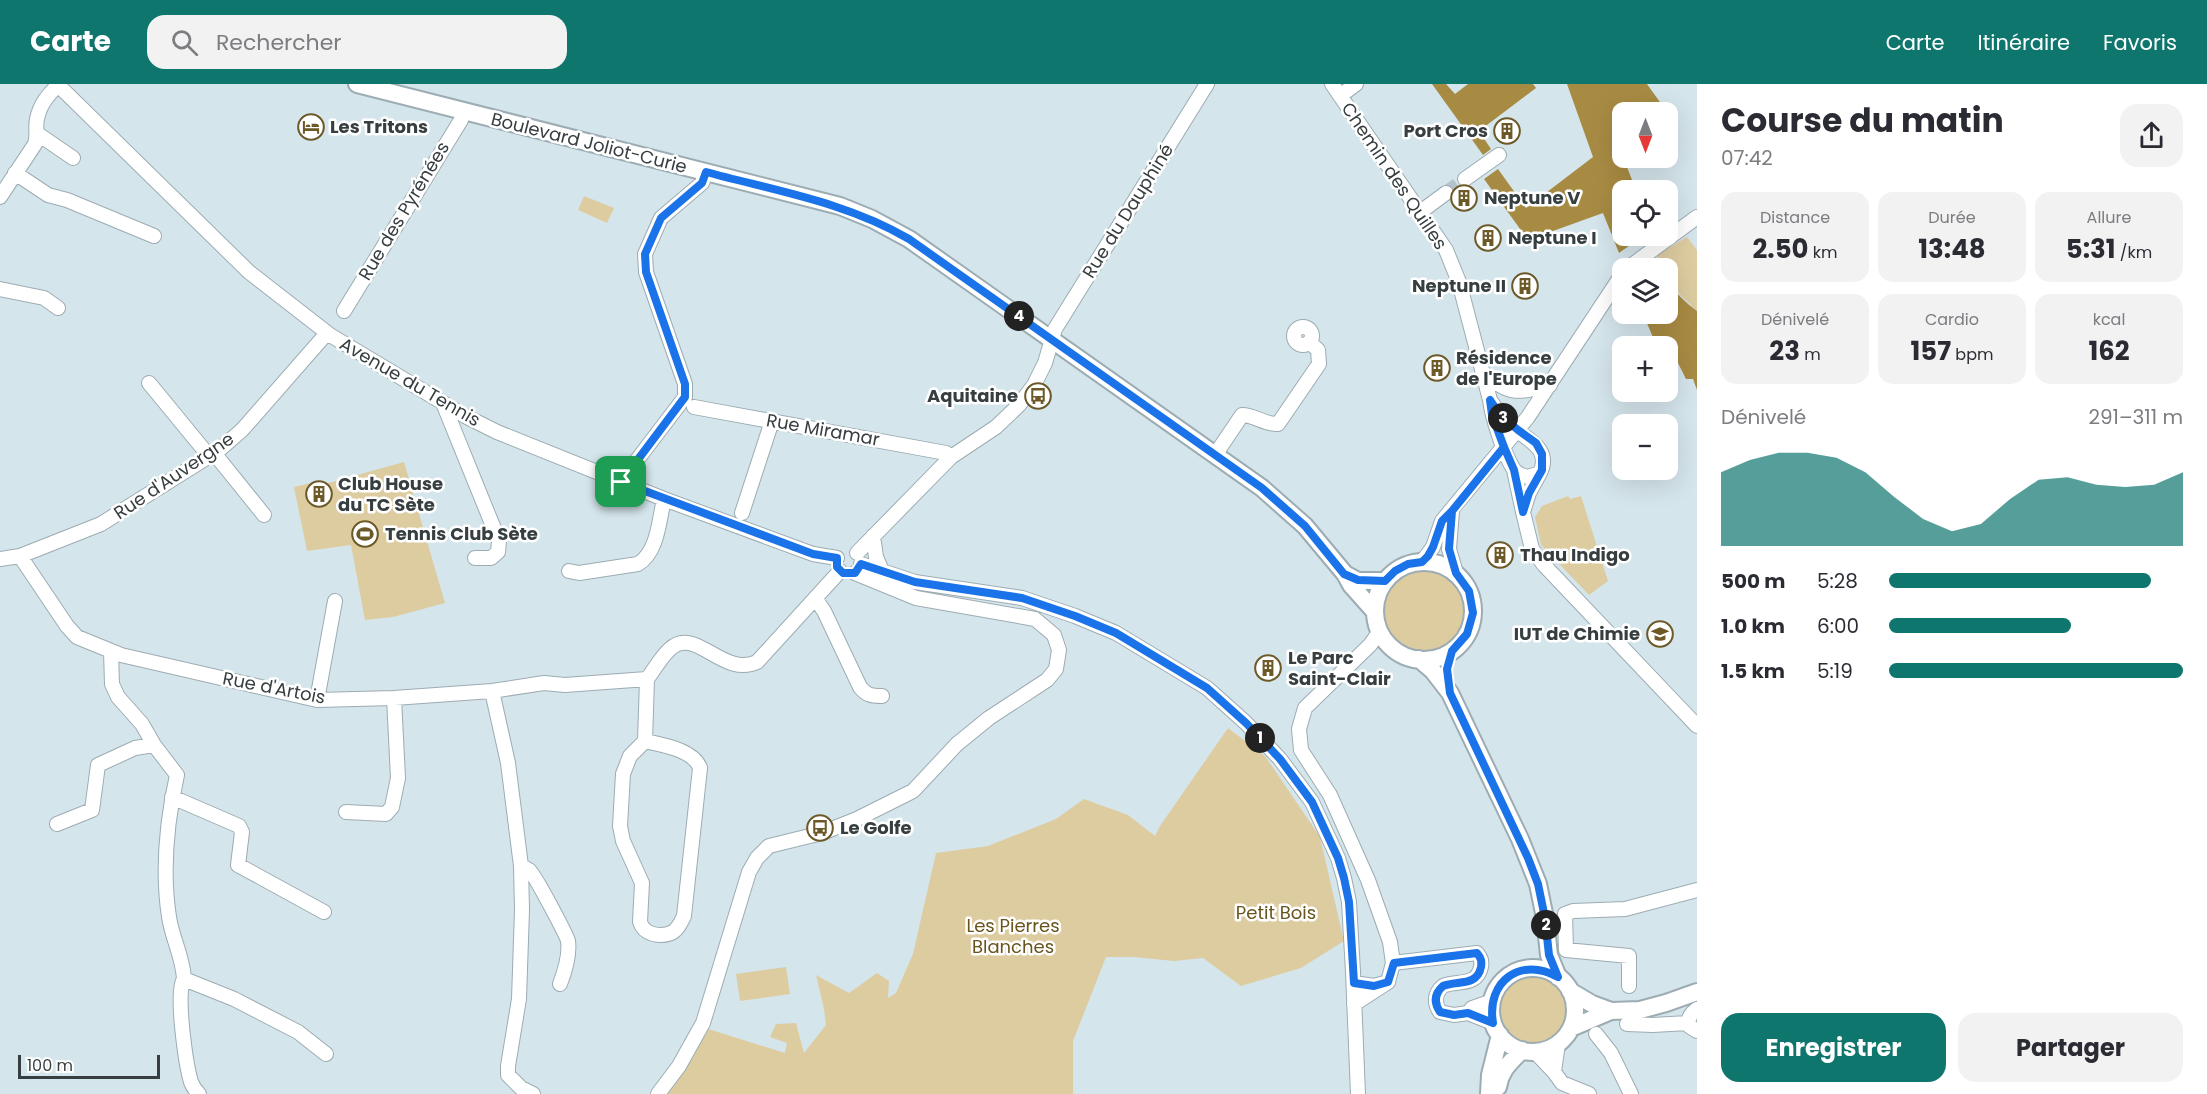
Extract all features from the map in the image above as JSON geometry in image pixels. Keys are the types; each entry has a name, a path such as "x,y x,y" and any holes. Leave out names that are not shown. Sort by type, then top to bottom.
{"main road":[{"name":"Boulevard Joliot-Curie","path":"357,84 840,206 872,219 909,239 1262,488 1290,512 1375,612"},
{"path":"1422,562 1440,564 1456,573 1469,591 1473,613 1467,634 1452,651 1442,656 1419,659 1409,657 1392,647 1380,631 1375,612 1376,601 1385,581 1402,568 1422,562"},
{"path":"1344,574 1358,580 1385,581"},
{"path":"1450,693 1447,669 1452,651"},
{"path":"1419,659 1450,693 1520,839 1538,884 1549,955 1558,977 1570,991 1592,1004 1611,1011"},
{"path":"1528,969 1537,953 1541,902"},
{"path":"1489,1094 1496,1029 1492,1001 1497,989 1505,979 1516,972 1528,969 1539,969 1558,977"},
{"path":"1496,1029 1509,1045 1528,1051 1547,1049 1558,1043 1570,1028 1574,1016 1574,1003 1570,991"},
{"path":"1570,1028 1611,1011 1640,1010 1666,1004 1697,992"},
{"path":"1498,1094 1500,1075 1507,1063 1528,1051"}],"street":[{"path":"0,196 35,144 38,134 37,118 41,107 58,84"},
{"name":"Avenue du Tennis","path":"58,84 249,272 327,333 443,404 497,432 664,499 838,564 847,574 857,563"},
{"name":"Rue du Dauphiné","path":"857,563 873,536 951,457 996,428 1019,405 1034,385 1055,329 1207,84"},
{"path":"1336,90 1356,84"},
{"name":"Chemin des Quilles","path":"1336,90 1450,258 1459,282 1492,415 1504,447"},
{"name":"Rue des Pyrénées","path":"344,311 461,120 463,111"},
{"path":"38,134 73,158"},
{"path":"1465,179 1499,155"},
{"path":"621,482 685,397 685,384 646,272 645,254 661,218 702,183 706,172"},
{"path":"15,173 48,195 68,200 154,236"},
{"path":"1419,213 1446,193"},
{"path":"1642,258 1697,217"},
{"path":"0,289 44,298 58,308"},
{"path":"1422,562 1433,547 1442,521 1518,430 1612,290"},
{"name":"Rue d'Auvergne","path":"0,560 20,556 101,524 212,455 242,430 327,333"},
{"path":"1215,455 1242,415 1248,415 1272,425 1278,424 1319,363 1318,350 1309,342"},
{"path":"1483,373 1508,390 1517,392 1550,385"},
{"path":"149,383 264,516"},
{"name":"Chemin des Quilles","path":"1490,400 1500,415 1518,430"},
{"path":"443,404 499,541 498,552 491,558 475,558"},
{"name":"Rue Miramar","path":"694,407 946,453 951,457"},
{"path":"742,513 772,421"},
{"path":"1518,430 1536,443 1543,459 1540,473 1529,493 1523,512"},
{"path":"1504,447 1514,470 1532,549 1544,566 1697,726"},
{"path":"1514,470 1528,477 1540,473"},
{"path":"569,571 579,573 639,564 647,558 664,499"},
{"path":"1452,511 1449,549 1456,573"},
{"path":"873,536 876,557 882,571"},
{"path":"645,741 662,744 691,756 698,762 700,768 684,916 679,927 672,933 659,935 642,928 640,922 642,883 623,841 620,826 623,774 630,756 645,741 647,679 670,648 689,642 732,664 747,667 757,662 815,598 844,551 851,550 857,563 916,598 1035,619 1054,635 1059,650 1056,669 1047,680 989,718 957,744 913,791 857,819 822,833 769,846 757,858 749,872 703,1023 679,1066 658,1094"},
{"name":"Rue d'Artois","path":"20,556 67,626 77,637 111,651 317,700 394,698 544,683 565,685 647,679"},
{"path":"857,563 915,582 1022,598 1116,633 1207,688 1246,723 1280,759 1312,802 1338,858 1344,878 1349,902 1358,1094"},
{"path":"815,598 824,611 860,687 866,694 882,696"},
{"path":"317,700 335,601"},
{"path":"1354,1004 1388,982 1394,963 1390,942 1368,880 1330,795 1301,750 1299,729 1305,708 1370,645 1380,631"},
{"path":"111,651 112,684 118,697 142,724 153,745 177,775 172,797 165,863 166,885 169,918 184,965 180,996 187,1066 192,1085 198,1094"},
{"path":"492,690 508,763 520,866 522,910 518,1018 507,1066 508,1075 528,1093"},
{"path":"346,812 386,814 392,807 398,778 394,698"},
{"path":"57,824 92,810 98,765 135,748 153,745"},
{"path":"172,797 238,826 242,832 238,865 324,912"},
{"path":"520,866 529,870 539,883 565,933 568,942 565,970 560,984"},
{"path":"1629,986 1629,956 1566,950 1565,914 1573,911 1625,909 1697,890"},
{"path":"1394,963 1477,953 1481,958 1481,965 1474,979 1447,984 1437,994 1436,1005 1440,1012 1461,1014 1496,1029"},
{"path":"184,979 234,999 298,1032 326,1054"},
{"path":"1354,983 1374,986 1388,982"},
{"path":"1461,1014 1492,1001"},
{"path":"1627,1024 1693,1027 1692,1013 1697,1009"},
{"path":"1596,1034 1611,1053 1631,1094"},
{"path":"1557,1083 1558,1043"},
{"path":"1528,1051 1557,1083 1589,1094"}],"green space":[{"path":"584,196 614,208 607,223 578,210"},
{"path":"1687,237 1697,250 1697,311 1678,293 1678,258 1658,258 1657,255 1672,246 1678,246 1678,242"},
{"name":"Tennis Club Sète","path":"404,462 445,603 393,617 365,620 351,545 307,551 294,487 319,481 321,485"},
{"path":"1568,496 1570,499 1581,496 1608,581 1589,595 1541,545 1535,517 1542,506"},
{"path":"1424,568 1441,571 1455,580 1464,594 1467,611 1464,628 1455,642 1441,651 1424,654 1407,651 1393,642 1384,628 1381,611 1384,594 1393,580 1407,571"},
{"name":"Les Pierres Blanches","path":"1228,728 1265,756 1320,837 1344,941 1301,968 1241,986 1203,958 1174,961 1106,957 1073,1041 1073,1094 664,1094 705,1028 785,1053 787,1043 770,1037 776,1024 796,1023 804,1053 826,1025 816,975 849,993 877,973 889,981 888,998 896,993 913,954 936,853 988,846 1056,819 1084,799 1128,815 1155,836"},
{"path":"786,967 790,994 740,1001 736,974"},
{"path":"1526,975 1540,975 1553,981 1562,990 1568,1003 1566,1023 1558,1035 1540,1045 1526,1045 1513,1039 1504,1030 1498,1017 1498,1003 1504,990 1513,981"}],"shaded area":[{"path":"1432,84 1446,84 1455,94 1468,84 1533,84 1536,88 1479,131 1491,149 1483,155"},
{"path":"1567,84 1647,84 1660,102 1612,102 1612,168 1627,168 1632,180 1612,180 1612,236 1603,213 1528,240 1484,179 1498,169 1526,208 1593,157"},
{"path":"1616,246 1629,246 1619,253"},
{"path":"1678,294 1697,311 1697,390 1693,379 1686,379 1678,363 1678,336 1652,336 1647,324 1678,324"}],"tunnel":[{"path":"1446,193 1465,179"}],"place":[{"name":"Les Tritons","path":"311,127"},
{"name":"Port Cros","path":"1507,131"},
{"name":"Neptune V","path":"1464,198"},
{"name":"Neptune I","path":"1488,238"},
{"name":"Neptune II","path":"1525,286"},
{"name":"Résidence de l'Europe","path":"1437,368"},
{"name":"Aquitaine","path":"1038,396"},
{"name":"Club House du TC Sète","path":"319,494"},
{"name":"Tennis Club Sète","path":"365,534"},
{"name":"Thau Indigo","path":"1500,555"},
{"name":"IUT de Chimie","path":"1660,634"},
{"name":"Le Parc Saint-Clair","path":"1268,668"},
{"name":"Le Golfe","path":"820,828"}],"route":[{"path":"621,482 685,397 685,384 646,272 645,254 661,218 702,183 706,172 840,206 872,219 909,239 1262,488 1305,526 1344,574 1355,580 1385,581 1395,571 1408,564 1422,562 1428,556 1442,521 1504,447 1496,429 1490,400 1500,415 1536,443 1542,454 1543,466 1529,493 1523,512 1514,470 1504,447 1452,511 1449,549 1456,573 1469,591 1473,613 1472,624 1467,634 1452,651 1447,675 1450,693 1520,839 1538,884 1549,955 1558,977 1539,969 1528,969 1516,972 1505,979 1497,989 1492,1001 1493,1023 1468,1013 1446,1014 1440,1012 1436,1005 1437,994 1443,986 1470,982 1478,975 1481,958 1477,953 1394,963 1388,982 1374,986 1354,983 1349,902 1344,878 1338,858 1312,802 1280,759 1246,723 1207,688 1116,633 1075,616 1022,598 915,582 861,564 855,573 843,573 837,567 837,558 813,554 621,482"}],"park label":[{"name":"Petit Bois","path":"1276,913"}]}
